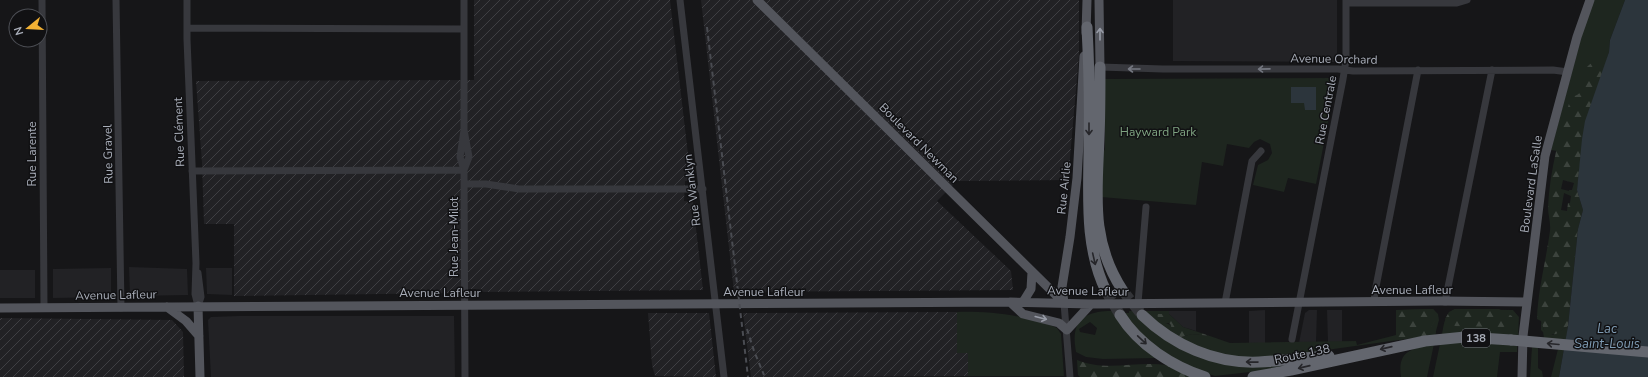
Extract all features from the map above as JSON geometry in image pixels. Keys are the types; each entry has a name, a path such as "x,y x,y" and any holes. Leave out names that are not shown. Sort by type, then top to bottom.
{"highway":[{"path":"1087,27 1089,76 1090,234 1095,263 1106,291"},
{"path":"1100,67 1098,225 1105,256 1123,291"},
{"path":"1120,315 1150,348 1177,365 1205,377"},
{"path":"1142,315 1159,330 1177,342 1200,352 1224,359 1257,362 1305,357 1356,356"},
{"name":"138","path":"1356,356 1438,339 1473,338 1648,352"},
{"name":"Route 138","path":"1253,377 1356,356"}],"main road":[{"name":"Boulevard Newman","path":"757,0 1064,303"},
{"name":"Rue Airlie","path":"1064,303 1062,287 1070,238 1077,178 1082,80 1087,27 1087,0"},
{"path":"1099,0 1100,67"},
{"name":"Boulevard LaSalle","path":"1522,377 1527,302 1545,156 1579,31 1590,0"},
{"path":"1023,302 1031,289 1032,272"},
{"name":"Avenue Lafleur","path":"0,308 1010,302 1091,304 1527,302"},
{"path":"1010,302 1023,314 1059,323 1067,330 1091,304"},
{"name":"Rue Clément","path":"198,306 200,377"},
{"path":"167,307 186,321 199,336"}],"street":[{"name":"Rue Larente","path":"42,0 44,308"},
{"name":"Rue Gravel","path":"116,0 121,308"},
{"name":"Rue Clément","path":"187,0 196,263 201,297 198,306"},
{"name":"Rue Jean-Milot","path":"464,0 464,130 460,157 464,170 465,377"},
{"name":"Rue Wanklyn","path":"680,0 724,377"},
{"name":"Rue Centrale","path":"1292,339 1345,69 1346,2 1414,1 1457,3 1467,0"},
{"path":"187,28 464,29"},
{"name":"Avenue Orchard","path":"1100,67 1120,69 1558,70 1568,72"},
{"path":"1374,302 1418,70"},
{"path":"1445,302 1492,70"},
{"path":"1225,303 1252,161 1261,151"},
{"path":"192,171 464,170"},
{"path":"464,184 486,184 519,189 703,189"},
{"path":"1138,304 1146,207"},
{"name":"Rue Airlie","path":"1064,303 1070,377"}],"shaded area":[{"path":"474,0 670,0 691,180 685,181 684,201 693,202 703,290 484,292 475,289 455,289 453,293 234,296 234,224 204,224 202,163 196,81 474,80"},
{"path":"701,0 1079,0 1079,55 1068,180 957,181 937,201 1011,271 1013,290 734,292"},
{"path":"1173,0 1337,0 1337,62 1173,61"},
{"path":"129,267 187,269 188,295 130,296"},
{"path":"111,268 111,297 53,298 53,269"},
{"path":"206,268 232,268 232,295 207,294"},
{"path":"0,270 35,270 35,298 0,298"},
{"path":"1265,310 1265,343 1249,343 1249,311"},
{"path":"1309,310 1317,310 1316,342 1299,343 1305,313"},
{"path":"1327,310 1342,310 1342,342 1328,342"},
{"path":"1169,311 1196,311 1196,331 1183,327 1169,314"},
{"path":"957,312 957,353 968,353 968,376 751,377 743,313"},
{"path":"648,313 709,313 716,377 655,376 652,365"},
{"path":"454,316 455,377 211,377 208,320 211,317"},
{"path":"0,318 172,320 183,332 184,377 0,377"}],"green space":[{"path":"1594,0 1625,0 1610,40 1609,52 1580,155 1551,150 1583,31"},
{"path":"1594,63 1598,67 1604,69 1585,121 1577,190 1583,210 1578,229 1568,326 1556,334 1548,335 1544,330 1541,321 1537,319 1540,286 1550,231 1548,207 1553,165 1571,97 1581,92 1584,72 1588,66","holes":["1563,180 1574,183 1572,190 1569,191 1561,189","1564,193 1571,196 1567,211 1561,210"]},
{"name":"Hayward Park","path":"1334,78 1336,81 1316,184 1288,178 1284,192 1253,185 1258,165 1268,160 1272,153 1270,144 1260,139 1254,142 1249,148 1227,144 1223,166 1202,162 1196,205 1101,197 1101,157 1105,149 1105,79"},
{"path":"1433,309 1438,314 1439,320 1435,335 1268,358 1197,355 1305,362 1259,371 1215,376 1157,358 1103,359 1086,357 1076,352 1075,345 1075,333 1082,319 1088,315 1102,311 1125,311 1125,313 1129,313 1129,311 1169,311 1169,314 1158,314 1165,323 1171,325 1181,337 1192,334 1210,336 1230,343 1356,341 1357,345 1396,335 1396,310","holes":["1090,322 1097,328 1095,335 1080,332 1079,329"]},
{"path":"1433,309 1436,313 1435,320 1431,327 1436,332 1435,335 1396,340 1396,310"},
{"path":"1455,309 1513,310 1519,317 1518,336 1442,334 1444,322 1447,316"},
{"path":"1455,309 1499,309 1512,316 1514,324 1503,327 1455,326 1445,319 1449,312"},
{"path":"957,312 981,312 1021,317 1057,328 1061,334 1064,376 968,376 968,353 957,353"},
{"path":"1157,314 1169,314 1183,327 1210,336 1192,334 1181,337 1172,332 1171,325 1169,323 1162,324 1159,321"},
{"path":"1541,321 1544,330 1553,335 1568,326 1566,340 1544,338 1541,330"},
{"path":"1460,342 1517,345 1517,352 1500,352 1497,377 1433,377 1440,344"},
{"path":"1434,344 1427,377 1401,377 1401,361 1408,352 1419,347"},
{"path":"1532,347 1538,347 1538,368 1542,371 1543,377 1530,377"},
{"path":"1558,349 1564,349 1559,377 1551,377"},
{"path":"1077,360 1110,366 1143,364 1166,365 1194,377 1080,377 1078,375"}],"water":[{"name":"Lac Saint-Louis","path":"1625,0 1648,0 1648,377 1559,377 1568,326 1578,229 1583,210 1577,190 1585,121 1609,52 1610,40"},
{"path":"1291,87 1316,87 1316,110 1305,110 1304,103 1291,103"}],"tunnel":[{"path":"1106,291 1120,315"},
{"path":"1123,291 1142,315"}],"railway":[{"path":"707,27 748,377"},
{"path":"747,329 764,375"}]}
